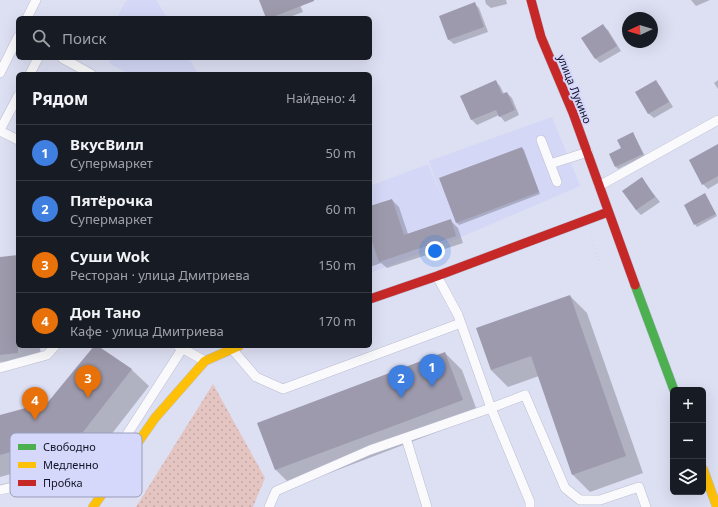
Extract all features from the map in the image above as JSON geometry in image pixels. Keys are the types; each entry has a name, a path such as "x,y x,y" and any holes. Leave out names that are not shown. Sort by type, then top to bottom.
{"street":[{"name":"улица Лукино","path":"531,0 541,37 588,152 608,212"},
{"path":"372,297 437,276 608,212 673,387"},
{"path":"142,438 156,418 205,361 235,348"},
{"path":"706,477 717,507"},
{"path":"93,507 100,497"}],"lane":[{"path":"28,16 36,0"},
{"path":"0,73 16,41"},
{"path":"31,72 37,60"},
{"path":"66,60 87,72"},
{"path":"16,100 0,131 16,139"},
{"path":"599,186 718,120"},
{"path":"541,140 557,182"},
{"path":"550,164 588,152"},
{"path":"437,276 461,323 492,408 530,502 530,507"},
{"path":"235,348 256,377 283,389 461,323"},
{"path":"0,368 47,355 53,348"},
{"path":"128,433 181,348"},
{"path":"184,348 205,361"},
{"path":"269,507 276,491 370,450 526,395 565,488 580,500 600,500 638,486 646,507"},
{"path":"406,438 427,507"},
{"path":"0,490 10,488"}],"shaded area":[{"path":"156,0 166,16 118,16 126,1"},
{"path":"110,60 190,60 197,72 125,72 109,63"},
{"path":"552,117 580,186 459,238 372,272 372,185 428,164 445,205 429,161"},
{"path":"213,384 265,478 253,507 136,507"}],"building":[{"path":"259,0 314,0 275,16 265,16"},
{"path":"475,2 484,27 448,40 439,16"},
{"path":"603,24 617,46 595,59 581,38"},
{"path":"496,80 502,94 507,92 515,110 499,117 496,110 471,120 460,96"},
{"path":"656,80 669,102 648,114 635,92"},
{"path":"633,132 643,154 615,167 609,154 621,148 617,140"},
{"path":"718,144 718,176 702,185 689,160"},
{"path":"522,147 539,192 456,223 439,178"},
{"path":"642,177 655,197 636,210 622,191"},
{"path":"705,193 716,214 694,225 684,205"},
{"path":"392,199 404,235 451,219 456,236 379,262 372,242 372,205"},
{"path":"16,255 16,348 18,348 18,353 0,355 0,257"},
{"path":"570,295 626,456 572,475 531,356 491,370 476,328"},
{"path":"92,348 101,348 132,369 83,432 10,433 10,452 0,455 0,415 48,402"},
{"path":"445,352 463,400 275,470 257,423"}],"traffic: fast":[{"path":"635,285 673,387"}],"traffic: slow":[{"path":"142,437 155,418 205,361 234,348"},
{"path":"706,477 717,507"},
{"path":"93,507 100,497"}],"traffic: jam":[{"path":"531,0 541,37 573,113 635,285"},
{"path":"372,298 437,276 608,212"}],"place":[{"name":"ВкусВилл","path":"432,387"},
{"name":"Суши Wok","path":"88,398"},
{"name":"Пятёрочка","path":"401,398"},
{"name":"Дон Тано","path":"35,420"}]}
